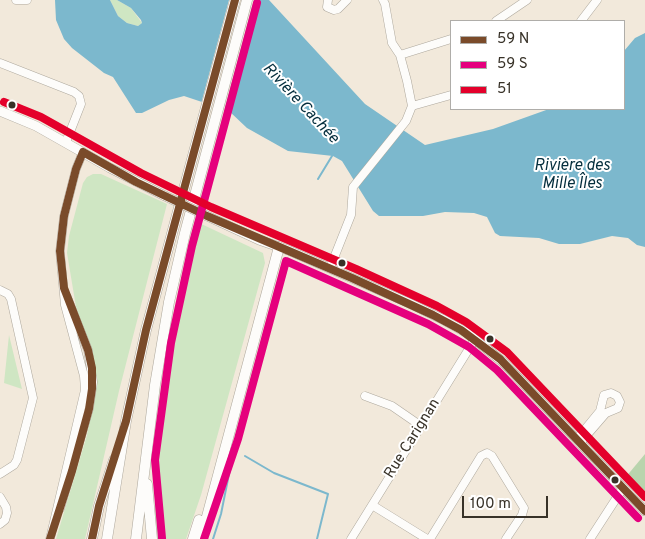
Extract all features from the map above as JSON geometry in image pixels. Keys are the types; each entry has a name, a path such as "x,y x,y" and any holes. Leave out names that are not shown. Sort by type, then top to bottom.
{"highway":[{"path":"107,539 126,421 146,330 235,0"},
{"path":"136,539 158,363 169,302 182,244 247,0"},
{"path":"200,539 279,246"},
{"path":"92,539 99,506 126,421"},
{"path":"193,539 228,436"},
{"path":"146,460 152,539"}],"main road":[{"path":"0,111 26,121 123,175 206,216 330,268 442,319 475,339 503,362 645,511"}],"street":[{"path":"16,0 27,0"},
{"path":"328,0 328,6 334,10 338,9 345,0"},
{"path":"330,268 351,215 353,208 352,191 356,182 406,121 412,106 408,81 400,55 392,43 383,0"},
{"path":"497,20 527,0"},
{"path":"582,20 597,0"},
{"path":"400,55 450,39"},
{"path":"0,63 79,96 81,104 66,142"},
{"path":"412,106 450,95"},
{"path":"50,539 58,498 79,422 85,390 84,376 64,304 60,255 61,228 76,169 83,152"},
{"path":"0,290 8,294 10,299 33,400 17,460 14,465 0,474"},
{"name":"Rue Carignan","path":"351,539 475,339"},
{"path":"611,393 617,396 620,402 618,408 605,414 578,441 600,411 604,395 611,393"},
{"path":"365,396 392,406 420,426"},
{"path":"372,505 428,539 481,456 487,453 492,456 524,508 522,515 506,539"},
{"path":"590,539 623,488"},
{"path":"0,498 6,507 7,513 5,520 0,524"}],"green space":[{"path":"110,0 117,0 131,8 142,23 138,26 127,23 118,16"},
{"path":"93,174 101,174 167,204 119,391 85,539 56,539 87,435 96,383 93,355 76,307 67,253 69,236 83,183 87,177"},
{"path":"195,221 263,253 265,263 201,495 186,539 157,539 155,497 160,424 174,329"},
{"path":"9,335 22,389 4,383"},
{"path":"645,454 645,498 625,478"}],"water":[{"name":"Rivière des Mille Îles","path":"55,0 110,0 118,16 127,23 138,26 142,23 141,20 131,8 117,0 269,0 365,104 425,145 493,129 546,110 625,110 625,50 635,38 645,33 645,247 637,245 628,238 612,236 580,244 559,244 539,238 500,236 495,233 487,217 474,213 445,212 423,216 379,216 373,211 342,161 333,156 288,151 247,128 229,111 184,96 169,100 142,113 136,113 113,77 104,73 72,48 64,39 56,20"}],"pier":[{"path":"229,0 254,0 224,112 201,104"}],"waterway":[{"name":"Rivière Cachée","path":"318,179 332,156"},
{"name":"Rivière Cachée","path":"213,539 221,514 234,449 288,264"},
{"name":"Rivière Cachée","path":"245,456 274,473 328,494 317,539"}],"transit line":[{"path":"92,539 99,506 126,421 146,330 235,0"},
{"path":"162,538 155,460 171,343 192,246 257,3"},
{"name":"51","path":"4,102 41,117 141,173 211,207 356,269 437,306 466,322 507,352 645,497"},
{"path":"50,539 72,471 89,409 92,389 92,368 88,350 64,288 60,251 64,216 76,169 83,152 136,182 207,216 352,278 461,330 500,359 645,511"},
{"path":"204,539 238,439 286,261 428,324 469,347 497,370 638,518"}]}
